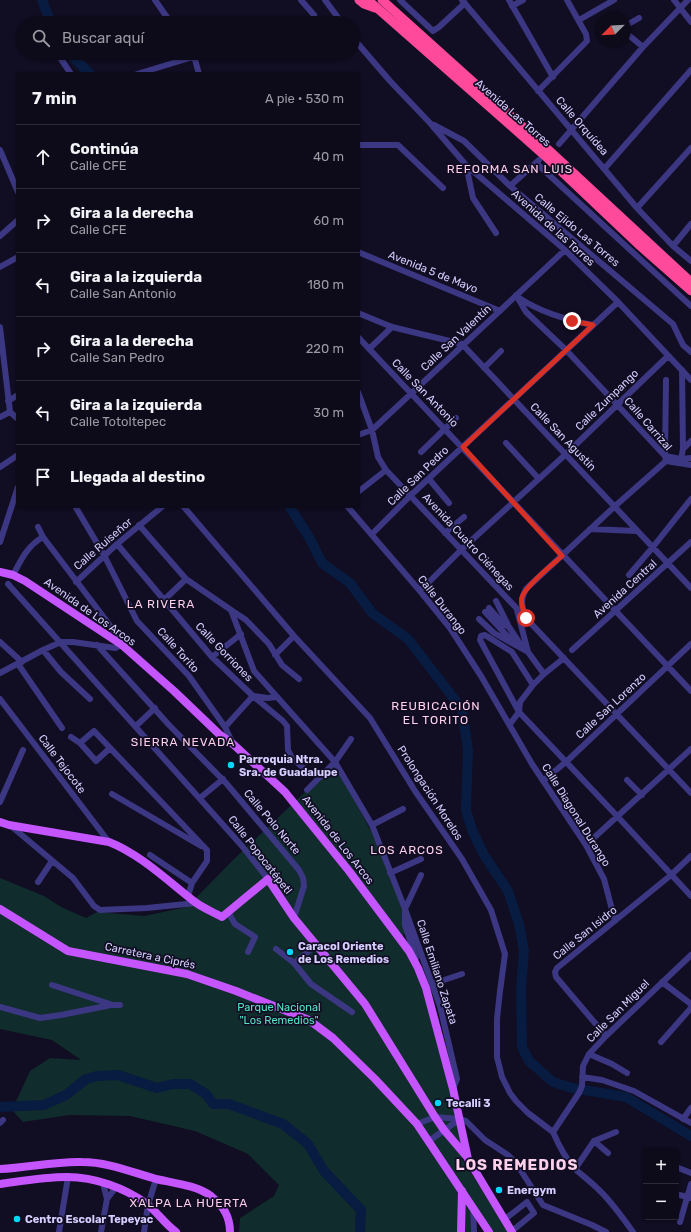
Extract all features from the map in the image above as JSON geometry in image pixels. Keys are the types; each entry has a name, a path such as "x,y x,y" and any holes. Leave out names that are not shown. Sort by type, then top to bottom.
{"highway":[{"path":"359,0 364,4 378,9"},
{"name":"Avenida Las Torres","path":"368,0 644,244"},
{"name":"Avenida Las Torres","path":"382,0 551,152 644,244"},
{"path":"644,244 669,266 691,282"},
{"path":"644,244 662,250 691,277"},
{"path":"644,244 654,265 691,298"},
{"path":"669,266 691,291"}],"main road":[{"name":"Avenida de Los Arcos","path":"0,572 13,575 37,589 122,645 174,691 219,734 233,744 290,798 349,871 408,951 418,968 426,988 453,1089 468,1159 512,1232"},
{"path":"0,822 9,825 109,842 121,847 176,886 196,903 225,915 268,879"},
{"name":"Calle Popocatépetl","path":"268,879 294,918 365,1004 435,1117 468,1159"},
{"name":"Carretera a Ciprés","path":"0,909 68,951 187,974 236,991 309,1020 333,1038 375,1079 416,1124 462,1191"},
{"path":"0,1169 82,1162 111,1165 156,1179 188,1186 209,1195 219,1204 228,1216 230,1232"},
{"path":"0,1184 68,1177 84,1178 103,1182 132,1195 148,1205 174,1231"},
{"path":"462,1191 489,1232"},
{"path":"461,1232 462,1191"}],"street":[{"path":"155,0 166,16"},
{"path":"301,0 314,16"},
{"path":"325,0 337,16"},
{"path":"400,0 433,31 464,2"},
{"path":"509,0 552,77"},
{"path":"512,6 523,0"},
{"path":"538,91 585,45 587,41 586,34 568,0"},
{"path":"579,20 614,0"},
{"path":"674,0 691,22"},
{"path":"559,144 643,47 688,0"},
{"name":"Calle Orquídea","path":"464,2 638,208 673,246 691,261"},
{"path":"631,23 639,18"},
{"path":"631,37 643,47"},
{"name":"Avenida de las Torres","path":"360,46 390,81 430,123 466,166 565,250 618,302 691,380"},
{"path":"62,60 70,72"},
{"path":"143,72 176,60"},
{"path":"195,60 198,72"},
{"path":"605,168 691,70"},
{"name":"Calle Ejido Las Torres","path":"430,123 464,141 510,186 673,324 683,345 691,352"},
{"path":"360,145 398,145 443,188"},
{"path":"638,208 691,148"},
{"path":"0,150 16,187"},
{"path":"510,186 537,162 691,306"},
{"path":"466,166 473,198 496,233"},
{"path":"0,236 16,222"},
{"path":"673,246 691,224"},
{"name":"Calle San Valentín","path":"360,434 372,430 462,344 500,311 565,250"},
{"name":"Avenida 5 de Mayo","path":"360,253 500,311"},
{"path":"0,267 16,259"},
{"path":"516,296 533,307 552,315 593,325"},
{"name":"Calle Carrizal","path":"516,296 526,312 566,350 666,458"},
{"name":"Calle San Pedro","path":"372,534 428,479 618,302"},
{"path":"360,314 392,327 462,344"},
{"path":"0,327 9,406 16,417"},
{"path":"369,349 392,327"},
{"name":"Calle San Antonio","path":"360,339 463,447 562,556 691,691"},
{"name":"Calle San Agustín","path":"462,344 691,588"},
{"path":"484,368 501,352"},
{"name":"Calle Zumpango","path":"420,592 461,550 566,454 668,356"},
{"path":"681,459 682,370"},
{"path":"526,618 522,607 522,597 526,589 666,458 666,380"},
{"path":"0,417 16,397"},
{"name":"Avenida Cuatro Ciénegas","path":"360,399 372,430 378,458 386,470 691,793"},
{"path":"9,406 16,401"},
{"path":"421,452 456,418"},
{"path":"682,449 691,441"},
{"path":"506,443 538,479"},
{"path":"0,467 16,456"},
{"path":"666,458 691,458"},
{"path":"666,458 691,465"},
{"path":"360,490 386,470"},
{"path":"428,479 449,503"},
{"path":"0,542 16,493"},
{"path":"629,575 691,499"},
{"name":"Calle Torito","path":"76,508 104,555 137,621 189,676 225,727 233,744"},
{"name":"Calle Ruiseñor","path":"76,582 94,563 160,508"},
{"name":"Prolongación Morelos","path":"185,508 294,636 370,718 415,791 462,860 491,910 505,954 497,1019 497,1057 502,1077 516,1101 528,1113 553,1132"},
{"name":"Calle Durango","path":"349,508 454,634 510,724"},
{"path":"445,533 464,517"},
{"path":"139,525 186,579 246,620 269,644 282,665 299,679"},
{"path":"0,672 60,642 73,642 115,648 122,645 118,636 76,582 43,537 38,527"},
{"path":"590,529 637,531"},
{"path":"13,575 27,550 36,541 43,537"},
{"name":"Avenida Central","path":"572,650 691,542"},
{"name":"Calle Gorriones","path":"117,544 212,656 253,696 283,721 287,726 288,750 292,758 309,773"},
{"path":"164,600 186,579"},
{"name":"Calle Popocatépetl","path":"8,584 200,798 242,846 268,879"},
{"path":"496,601 509,627 544,674"},
{"path":"517,608 525,650"},
{"name":"Calle Emiliano Zapata","path":"231,610 254,671 335,762 372,824 440,1006 457,1079 453,1089"},
{"path":"509,627 504,625 487,610 516,645"},
{"path":"479,619 494,633 525,650"},
{"path":"212,656 241,634"},
{"path":"533,685 512,652 484,635 481,636 480,640 519,712 567,761 691,896"},
{"path":"275,655 294,636"},
{"path":"0,642 20,663 62,728"},
{"name":"Calle San Lorenzo","path":"543,782 691,644"},
{"name":"Calle Polo Norte","path":"97,645 169,725 223,779 299,870 303,878 304,886 294,918"},
{"path":"43,650 61,672 90,699"},
{"path":"510,724 519,712 520,702 533,685 564,658"},
{"path":"225,727 253,696 268,698 276,697"},
{"name":"Calle Tejocote","path":"0,699 109,842"},
{"path":"136,726 155,708"},
{"name":"Calle Diagonal Durango","path":"510,724 543,782 586,845 604,879 615,921"},
{"path":"80,743 94,731 207,850 207,862 192,883 188,896"},
{"path":"71,737 80,743 96,761 110,748"},
{"path":"306,790 335,762 351,739"},
{"path":"586,845 670,770 691,749"},
{"path":"0,802 23,750"},
{"path":"200,798 223,779"},
{"path":"627,780 642,795"},
{"path":"112,794 207,850"},
{"path":"372,824 402,809"},
{"path":"9,825 73,878 94,906 100,910 147,908 196,903"},
{"path":"150,855 192,883"},
{"name":"Calle San Isidro","path":"606,1036 556,978 555,972 557,968 672,875 691,856"},
{"path":"390,873 421,859"},
{"path":"38,882 52,861"},
{"path":"404,908 421,875"},
{"name":"Calle Emiliano Zapata","path":"404,908 406,925 418,968"},
{"path":"225,915 235,924 255,937 248,952"},
{"path":"294,963 316,945"},
{"path":"276,949 294,963 311,984 352,1012"},
{"name":"Calle San Miguel","path":"553,1132 579,1093 582,1086 583,1066 589,1054 691,955"},
{"path":"432,984 462,974"},
{"path":"662,982 691,1004"},
{"path":"52,984 111,1004 120,1005"},
{"path":"0,1007 40,1018 111,1004"},
{"path":"661,1042 691,1008"},
{"path":"589,1054 612,1064 627,1073"},
{"path":"582,1077 602,1080 634,1092 691,1123"},
{"path":"683,1119 691,1108"},
{"path":"416,1124 435,1117 460,1119 466,1121 485,1140 508,1155 516,1163 542,1205 592,1224 606,1232"},
{"path":"429,1141 460,1119"},
{"path":"553,1132 560,1149 575,1169 598,1188 615,1207 633,1232"},
{"path":"575,1169 594,1141 616,1132"},
{"path":"594,1141 608,1153"},
{"path":"679,1168 691,1173"},
{"path":"59,1232 68,1177"},
{"path":"144,1232 148,1205 156,1179"},
{"path":"101,1232 106,1199 103,1182"},
{"path":"680,1222 689,1197 691,1184"},
{"path":"106,1199 116,1187"},
{"path":"679,1195 689,1197"},
{"path":"505,1219 527,1202 534,1214 512,1232"},
{"path":"473,1207 474,1232"}],"green space":[{"name":"Parque Nacional \"Los Remedios\"","path":"335,764 387,861 408,922 401,943 411,958 428,999 460,1137 462,1159 509,1232 491,1232 471,1201 471,1232 239,1232 240,1218 274,1196 279,1185 248,1154 195,1131 130,1116 69,1115 23,1122 12,1110 30,1071 50,1058 81,1060 52,1040 0,1029 0,878 44,896 61,907 86,918 97,912 144,916 187,907 234,859"}],"waterway":[{"path":"42,0 48,16"},
{"path":"76,60 88,72"},
{"path":"290,508 309,537 322,563 350,583 372,613 408,639 462,709 468,750 466,810 472,830 484,855 508,891 519,924 524,951 521,988 522,1047 529,1061 553,1082 572,1088 626,1097 691,1136"},
{"path":"0,1107 44,1105 66,1095 86,1079 97,1076 118,1075 157,1088 173,1084 190,1084 206,1094 213,1104 229,1104 283,1124 308,1144 324,1171 361,1210 360,1232"}],"place":[{"name":"Parroquia Ntra. Sra. de Guadalupe","path":"231,765"},
{"name":"Caracol Oriente de Los Remedios","path":"290,952"},
{"name":"Tecalli 3","path":"438,1103"},
{"name":"Energym","path":"499,1190"},
{"name":"Centro Escolar Tepeyac","path":"17,1219"}],"district":[{"name":"REFORMA SAN LUIS","path":"510,169"},
{"name":"LA RIVERA","path":"161,604"},
{"name":"REUBICACIÓN EL TORITO","path":"436,713"},
{"name":"SIERRA NEVADA","path":"183,742"},
{"name":"LOS ARCOS","path":"407,850"},
{"name":"LOS REMEDIOS","path":"517,1165"},
{"name":"XALPA LA HUERTA","path":"189,1203"}],"route":[{"path":"526,618 522,607 522,597 526,589 562,556 463,447 593,325 572,321"}]}
